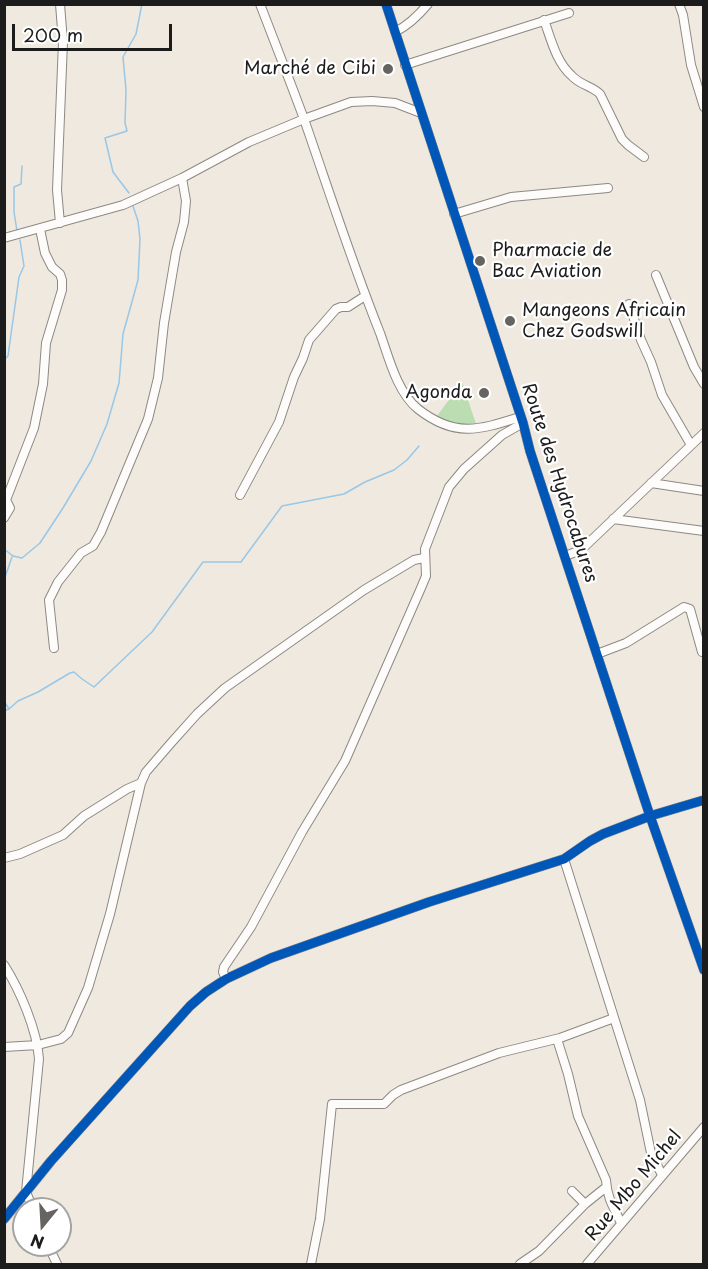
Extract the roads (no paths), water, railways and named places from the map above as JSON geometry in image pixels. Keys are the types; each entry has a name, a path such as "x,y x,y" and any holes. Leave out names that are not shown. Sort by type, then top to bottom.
{"street":[{"path":"60,4 63,42 57,190 60,223"},
{"path":"260,4 304,119 365,296 404,393 416,408 435,422 453,428 485,428 522,420"},
{"name":"Route des Hydrocabures","path":"386,4 650,816 704,970"},
{"path":"395,33 416,19 428,4"},
{"path":"679,4 691,65 704,107"},
{"path":"405,65 569,13"},
{"path":"544,20 559,60 571,76 582,84 594,88 600,94 622,139 644,157"},
{"path":"4,238 123,205 182,178 249,142 351,102 395,103 421,113"},
{"path":"54,648 49,600 58,582 81,553 93,546 148,419 158,378 164,322 176,252 184,222 186,201 182,178"},
{"path":"454,214 512,197 608,188"},
{"path":"4,518 10,508 6,500 34,428 43,384 46,344 62,290 60,274 52,267 45,253 40,229"},
{"path":"656,275 694,367 704,384"},
{"path":"240,495 279,422 309,340 336,309 348,307 365,296"},
{"path":"629,304 662,395 691,445"},
{"path":"226,979 223,972 224,967 251,927 302,832 345,761 426,576 425,549 449,487 464,469 522,420"},
{"path":"565,556 581,550 704,433"},
{"path":"651,483 704,491"},
{"path":"613,519 704,531"},
{"path":"4,1047 38,1045 61,1039 68,1033 88,988 110,914 141,783 146,772 197,714 225,688 364,590 414,560 424,558"},
{"path":"597,654 626,643 684,607 690,609 702,652"},
{"path":"4,858 20,854 63,835 84,816 127,789 141,783"},
{"path":"4,1219 51,1161 190,1006 226,979 282,954 429,902 564,859 603,834 650,816 704,800"},
{"path":"564,859 640,1100 651,1153 662,1175"},
{"path":"4,965 12,978 38,1045 39,1059 26,1192 28,1197"},
{"path":"311,1264 320,1219 332,1104 384,1104 401,1090 488,1057 557,1039 614,1018"},
{"path":"557,1039 578,1116 606,1180 605,1188 621,1223"},
{"name":"Rue Mbo Michel","path":"587,1264 704,1127"},
{"path":"520,1264 539,1251 585,1204 605,1188"},
{"path":"572,1191 585,1204"}],"waterway":[{"path":"129,193 113,172 105,138 127,131 123,57 136,34 142,4"},
{"path":"17,231 14,187 21,184 22,166"},
{"path":"4,549 13,556 22,558 40,543 91,461 107,424 119,383 123,334 138,280 140,239 133,206"},
{"path":"4,360 8,356 19,277 24,266 20,240"},
{"path":"9,709 18,701 70,673 74,672 94,687 152,632 203,562 241,562 282,506 344,494 394,470 419,446"},
{"path":"4,580 12,557"},
{"path":"4,701 9,709 4,711"}],"place":[{"name":"Marché de Cibi","path":"388,69"},
{"name":"Pharmacie de Bac Aviation","path":"480,261"},
{"name":"Mangeons Africain Chez Godswill","path":"510,321"},
{"name":"Agonda","path":"484,393"}]}
